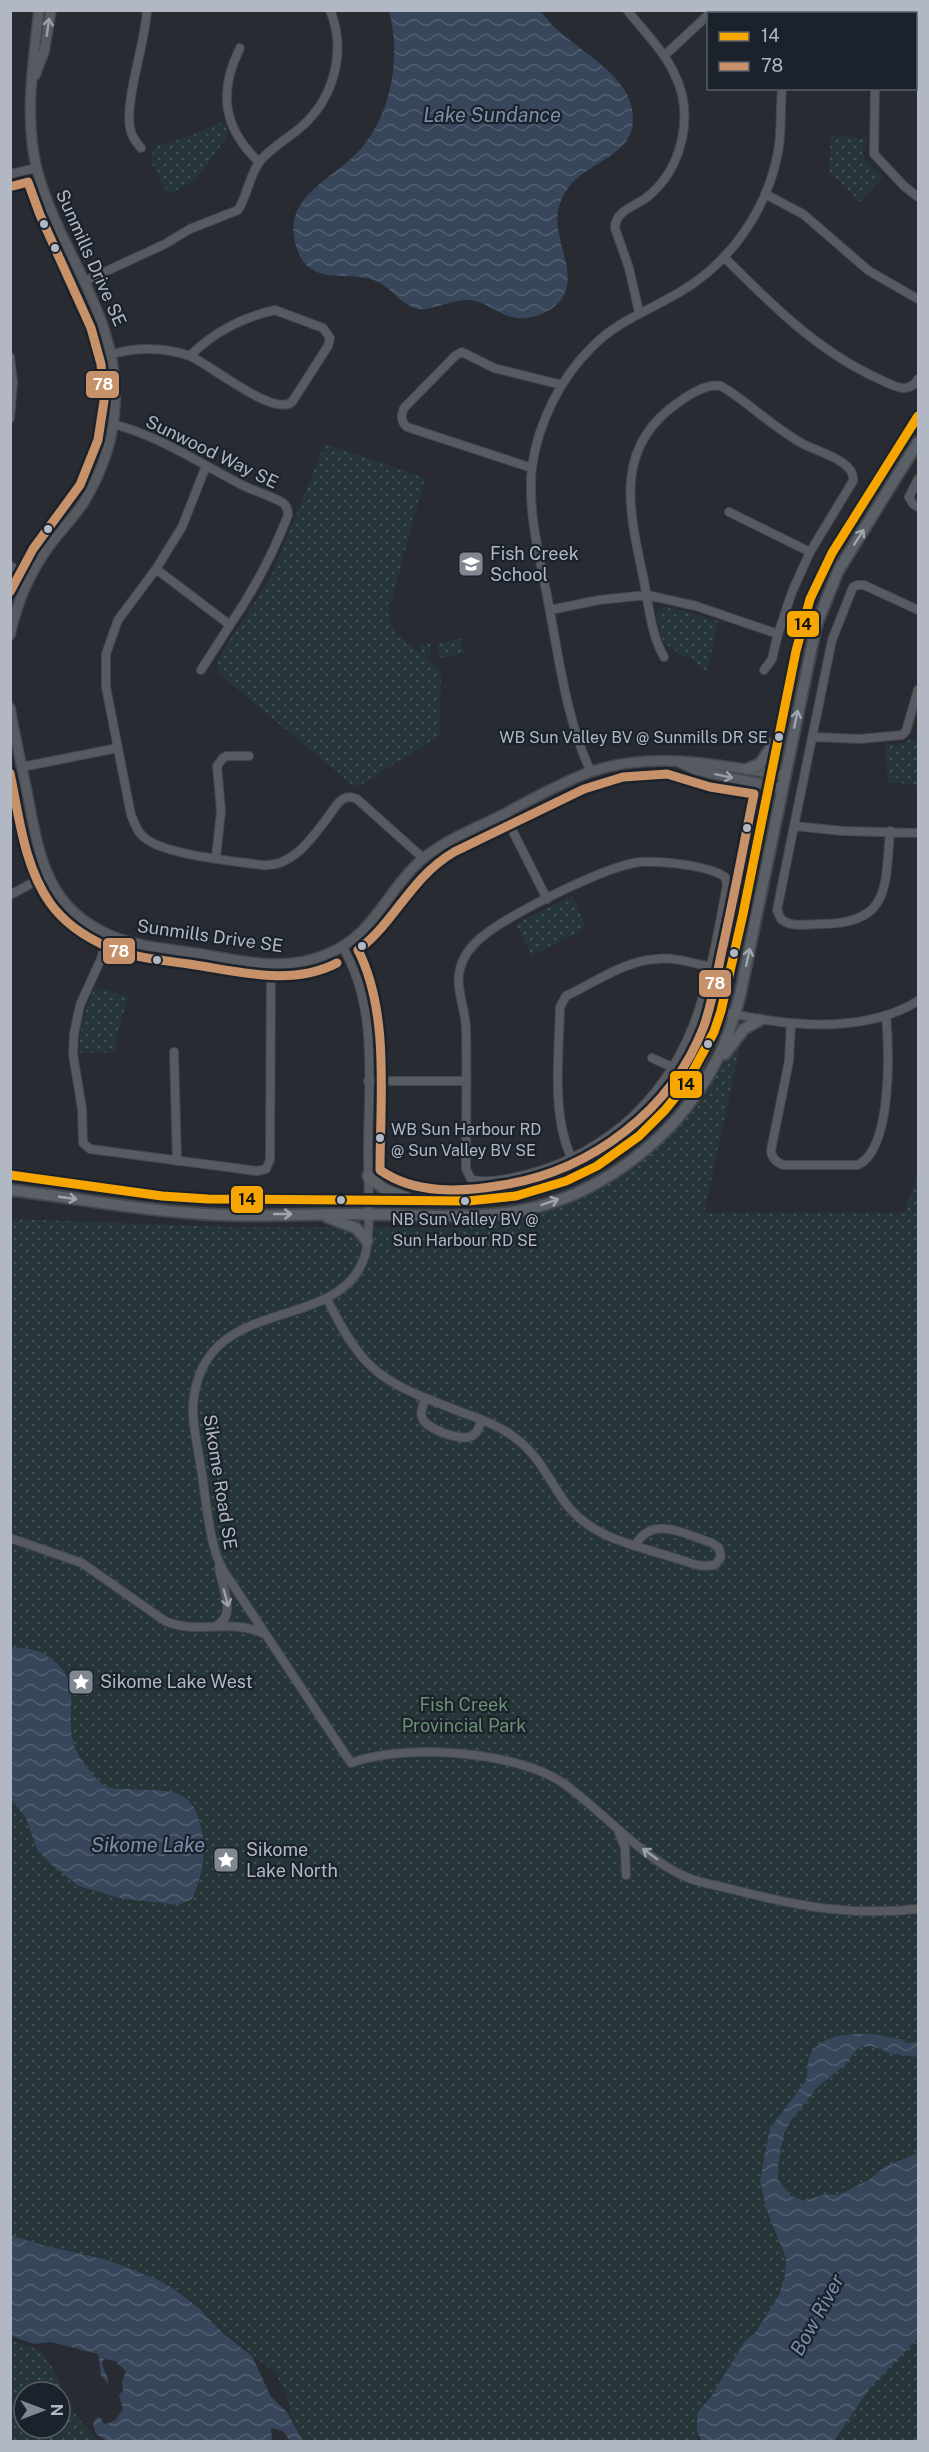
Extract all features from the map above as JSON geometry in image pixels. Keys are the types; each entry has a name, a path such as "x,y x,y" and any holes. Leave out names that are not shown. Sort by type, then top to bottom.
{"main road":[{"path":"10,1175 186,1198 485,1200 531,1193 566,1181 612,1157 653,1122 686,1084 707,1047 721,1011 801,630 816,584 832,553 918,416"},
{"path":"715,1065 735,1014 812,640 838,571 918,442"},
{"path":"747,769 760,764 778,735"},
{"path":"10,1190 194,1214 486,1215 534,1208 567,1196 615,1171 651,1144 690,1103 715,1065 744,1029 760,1020"},
{"path":"368,1176 378,1186 393,1194 420,1200"},
{"path":"315,1214 353,1227 367,1241"}],"street":[{"name":"Sunmills Drive SE","path":"10,635 19,603 30,577 91,489 105,456 113,424 115,381 112,354 100,314 49,204 36,168 30,128 33,51 39,10"},
{"name":"Sunmills Drive SE","path":"33,83 44,52 51,10"},
{"path":"141,148 133,139 129,110 145,36 147,10"},
{"path":"85,282 165,244 190,229 236,212 241,206 246,188 259,162 272,148 318,110 326,95 338,58 336,30 330,10"},
{"path":"627,10 675,73 684,101 685,120 680,147 662,183 647,197 619,215 615,224 629,268 639,312"},
{"path":"664,56 707,16"},
{"path":"240,48 229,69 227,110 238,137 259,162"},
{"path":"591,772 570,711 535,530 532,468 542,427 562,385 591,347 639,312 682,291 708,274 747,228 765,194 778,153 782,90"},
{"path":"875,90 874,154 904,186 918,197"},
{"path":"10,174 36,168"},
{"path":"765,194 803,214 869,271 918,299"},
{"path":"724,257 797,328 838,356 902,389 912,387 918,379"},
{"path":"112,354 149,349 190,356 259,398 285,406 292,402 328,346 330,338 323,328 300,322 281,311 274,310 242,321 208,340 190,356"},
{"path":"532,468 407,427 403,422 404,408 457,354 462,352 494,368 562,385"},
{"path":"10,357 14,382 10,418"},
{"path":"664,657 653,629 631,515 631,475 634,457 648,431 661,415 681,400 710,386 724,388 783,431 852,470 853,482 810,552 792,592 772,659 764,670"},
{"name":"Sunwood Way SE","path":"113,424 152,436 248,489 282,503 288,512 269,560 252,594 230,625"},
{"path":"206,466 182,527 156,569 118,620 106,654 106,687 131,815 143,837 170,849 262,866 280,863 306,843 341,800 351,797 357,799 423,858"},
{"path":"918,479 909,497 918,507"},
{"path":"729,512 810,552"},
{"path":"10,566 30,577"},
{"path":"156,569 230,625 201,670"},
{"path":"890,831 886,885 881,898 870,912 844,924 792,925 780,919 777,910 832,640 853,587 864,585 918,610"},
{"path":"550,610 599,600 647,595 696,606 778,633"},
{"path":"813,737 859,739 902,735 906,731 918,690"},
{"name":"Sunmills Drive SE","path":"10,708 38,850 47,875 69,908 108,934 130,941 271,964 302,963 326,955 342,946 369,926 407,875 423,858 453,839 591,772 641,762 681,762 747,769 769,779"},
{"path":"22,767 118,748"},
{"path":"216,857 221,811 219,762 227,756 249,756"},
{"name":"Sunmills Drive SE","path":"681,762 695,770 783,782"},
{"path":"504,814 547,899"},
{"path":"794,826 843,831 918,833"},
{"path":"658,862 719,873 725,877 727,885 711,967 694,1027 674,1068 655,1093 633,1116 597,1144 572,1159 525,1175 480,1181 471,1179 466,1169 466,1027 459,971 463,959 476,942 496,927 547,899 611,869 630,863 658,862"},
{"path":"10,895 47,875"},
{"path":"108,934 101,959 80,1005 74,1034 73,1054 82,1109 83,1143 90,1149 257,1171 269,1166 271,964"},
{"name":"Sikome Road SE","path":"213,1627 224,1621 228,1610 193,1416 195,1392 201,1374 214,1353 236,1332 259,1321 327,1299 342,1290 354,1277 364,1258 368,1214 369,1041 365,1008 354,966 342,946"},
{"path":"572,1159 565,1144 560,1120 560,1007 562,1001 566,996 630,964 645,960 667,959 711,967"},
{"path":"721,1011 760,1020 790,1023 848,1023 886,1016 918,1000"},
{"path":"790,1023 789,1061 771,1150 772,1156 783,1165 854,1165 861,1164 868,1157 885,1110 888,1074 886,1016"},
{"path":"174,1052 177,1161"},
{"path":"652,1058 674,1068"},
{"path":"368,1081 466,1081"},
{"path":"327,1299 345,1335 364,1360 384,1378 425,1399 482,1420 510,1434 529,1450 545,1469 567,1504 584,1522 608,1536 635,1546 707,1566 716,1564 721,1555 719,1548 712,1543 658,1527 645,1532 635,1546"},
{"path":"425,1399 421,1416 431,1428 466,1438 476,1432 482,1420"},
{"path":"10,1538 82,1563 175,1626 184,1628 240,1625 263,1633"},
{"name":"Sikome Road SE","path":"219,1562 263,1633 351,1763 374,1756 433,1751 516,1764 553,1777 615,1827"},
{"path":"615,1827 625,1848 626,1875"},
{"path":"615,1827 640,1847 687,1877 816,1909 864,1912 918,1909"}],"green space":[{"path":"224,121 229,134 195,181 168,194 150,160 155,147 190,136"},
{"path":"831,136 867,138 862,149 864,159 883,177 860,202 829,171"},
{"path":"325,444 425,478 389,609 392,624 403,640 421,654 421,645 431,644 431,655 423,656 441,671 439,736 356,788 218,673 218,662 222,652 270,579"},
{"path":"664,606 718,621 707,672 688,656 684,657 663,642 656,614 659,608"},
{"path":"460,639 464,653 442,659 438,652 438,644"},
{"path":"910,739 918,741 918,785 888,782 885,744 898,745"},
{"path":"572,896 586,928 532,956 516,924"},
{"path":"95,987 128,997 116,1038 115,1053 79,1053 82,1021"},
{"name":"Fish Creek Provincial Park","path":"742,1037 704,1213 904,1213 918,1172 918,2203 700,2425 696,2441 305,2441 293,2420 285,2391 276,2374 179,2291 142,2274 11,2245 10,1219 226,1227 464,1228 483,1221 532,1214 557,1207 588,1194 617,1179 642,1160 685,1116"},
{"path":"918,2338 918,2441 834,2442 870,2387"},
{"path":"11,2340 42,2351 59,2380 12,2380 12,2440 72,2440 72,2411 98,2441 11,2441"}],"water":[{"name":"Lake Sundance","path":"389,11 541,11 563,35 606,68 627,94 632,109 633,124 629,137 612,155 578,177 560,202 557,218 568,276 566,289 559,302 547,311 527,318 517,318 468,300 418,309 406,304 376,281 319,273 310,268 302,259 296,246 293,229 301,203 355,155 377,124 385,106 393,68 394,48"},
{"name":"Sikome Lake","path":"10,1648 26,1648 36,1651 50,1658 61,1668 68,1679 71,1690 72,1737 76,1750 88,1769 101,1783 115,1788 176,1793 192,1805 198,1816 204,1849 201,1875 192,1899 178,1905 119,1898 79,1886 52,1865 37,1849 26,1818 11,1799"},
{"name":"Bow River","path":"873,2034 903,2040 906,2043 918,2042 918,2057 888,2053 870,2046 857,2049 846,2064 815,2089 791,2120 784,2134 778,2165 778,2180 791,2196 805,2201 826,2194 838,2195 869,2180 884,2167 918,2153 918,2338 869,2389 834,2441 702,2441 697,2432 697,2413 711,2397 745,2341 755,2333 779,2295 785,2276 786,2258 766,2208 760,2180 770,2128 805,2082 809,2058 813,2050 827,2040 836,2037"},
{"path":"10,2235 107,2260 173,2288 199,2308 223,2333 252,2356 271,2397 287,2412 303,2441 290,2441 283,2431 271,2428 272,2441 108,2442 96,2434 93,2424 95,2419 100,2417 104,2424 112,2422 123,2409 119,2395 123,2391 122,2382 126,2371 115,2361 104,2359 103,2365 108,2384 101,2375 98,2354 51,2342 34,2344 11,2336"}],"transit line":[{"name":"78","path":"10,592 33,549 80,485 98,440 104,401 101,364 91,328 40,215 28,182 13,186"},
{"name":"14","path":"10,1175 162,1196 208,1199 468,1201 516,1196 566,1181 597,1166 639,1136 665,1110 686,1084 714,1032 721,1011 796,651 810,599 832,553 918,416"},
{"name":"78","path":"10,773 28,857 41,889 62,917 91,939 118,951 137,956 264,975 301,974 337,963"},
{"name":"78","path":"667,774 710,787 754,794 709,1009 690,1056 671,1084 650,1110 597,1151 536,1178 488,1187 440,1190 408,1184 380,1170 381,1057 379,1029 375,1001 358,950 383,926 426,874 454,852 584,789 623,777 667,774"}],"place":[{"name":"Fish Creek School","path":"471,564"},
{"name":"WB Sun Valley BV @ Sunmills DR SE","path":"779,737"},
{"name":"WB Sun Harbour RD @ Sun Valley BV SE","path":"380,1138"},
{"name":"NB Sun Valley BV @ Sun Harbour RD SE","path":"465,1201"},
{"name":"Sikome Lake West","path":"81,1682"},
{"name":"Sikome Lake North","path":"226,1860"}]}
